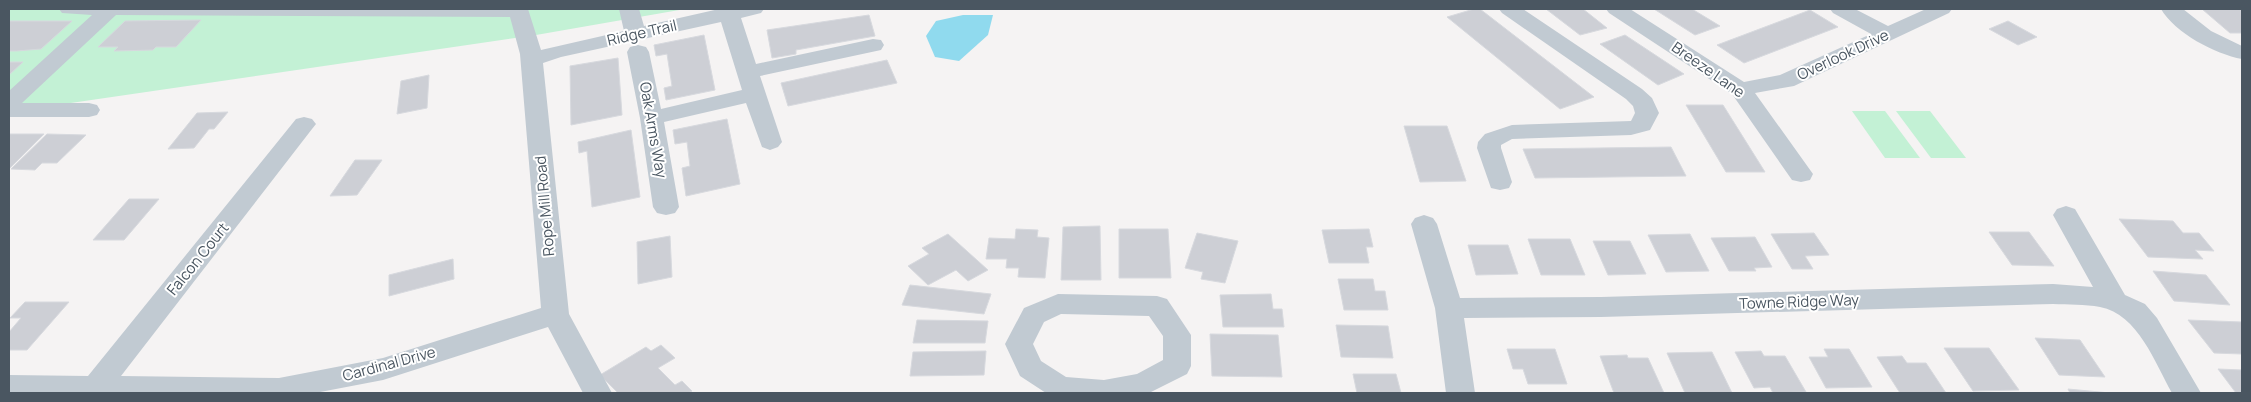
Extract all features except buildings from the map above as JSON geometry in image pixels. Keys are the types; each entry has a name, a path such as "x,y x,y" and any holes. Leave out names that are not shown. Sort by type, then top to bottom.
{"street":[{"path":"69,9 518,10"},
{"path":"9,103 110,9"},
{"name":"Oak Arms Way","path":"629,9 652,118 666,207"},
{"name":"Ridge Trail","path":"531,60 554,52 637,43 729,11 754,9"},
{"path":"1500,182 1489,148 1490,142 1506,132 1631,128 1642,125 1647,113 1644,103 1634,94 1509,9"},
{"name":"Breeze Lane","path":"1616,9 1740,89 1801,174"},
{"path":"1840,9 1887,34"},
{"name":"Overlook Drive","path":"1740,89 1786,81 1942,9"},
{"path":"2171,9 2209,41 2222,48 2242,53"},
{"name":"Rope Mill Road","path":"518,10 531,60 555,314 598,393"},
{"path":"729,11 770,142"},
{"path":"652,118 751,83 873,45"},
{"path":"9,110 89,110"},
{"name":"Falcon Court","path":"93,390 304,124"},
{"path":"2066,215 2115,301"},
{"path":"1424,224 1449,308 1460,393"},
{"name":"Towne Ridge Way","path":"1449,308 1601,307 2054,294 2101,297 2115,301 2135,311 2147,325 2187,393"},
{"path":"1058,304 1157,306 1177,335 1177,366 1143,384 1104,392 1060,388 1030,368 1019,344 1034,315 1058,304"},
{"name":"Cardinal Drive","path":"9,386 93,390 279,389 383,369 555,314"}],"green space":[{"path":"9,9 685,9 536,35 9,112"},
{"path":"1852,111 1885,111 1920,158 1885,158"},
{"path":"1896,111 1930,111 1966,158 1931,158"}],"water":[{"path":"963,15 993,15 988,35 959,61 935,57 926,36 936,21"}]}
